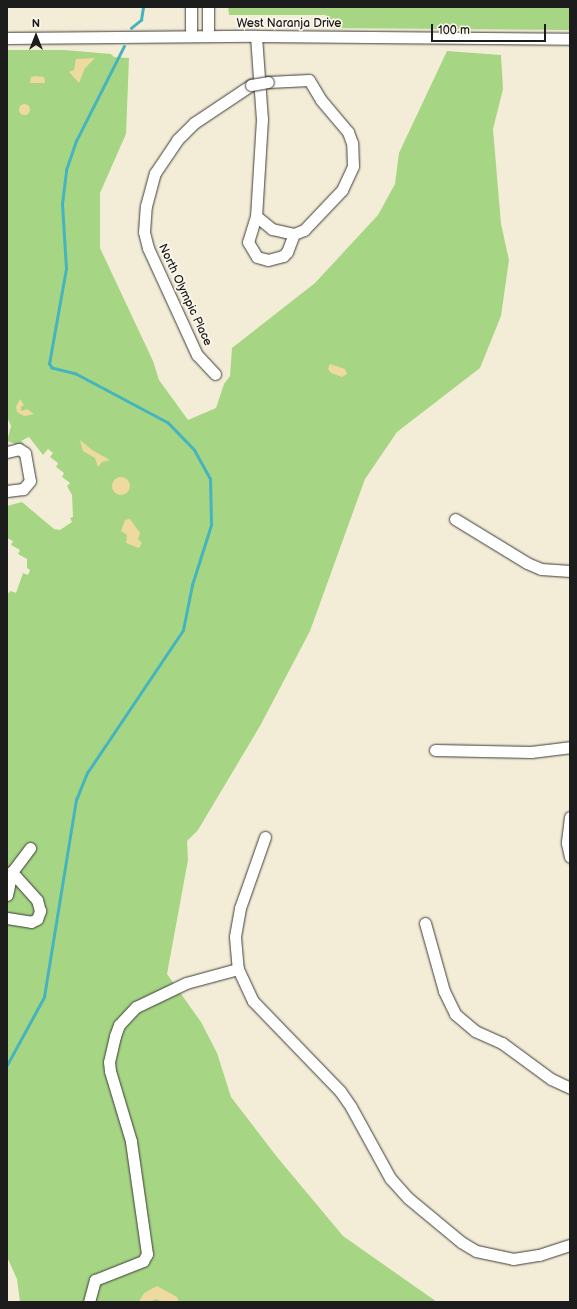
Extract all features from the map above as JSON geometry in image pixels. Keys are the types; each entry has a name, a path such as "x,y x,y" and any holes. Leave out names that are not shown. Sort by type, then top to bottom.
{"street":[{"path":"191,7 191,36"},
{"path":"208,7 208,36"},
{"path":"256,36 262,119 256,216 248,242 257,257 268,260 283,256 287,252 294,234 272,229 256,216"},
{"name":"West Naranja Drive","path":"7,38 256,36 570,39"},
{"name":"North Olympic Place","path":"215,374 197,355 148,248 144,232 146,206 155,174 177,140 194,122 251,85 268,82 309,80 321,100 348,132 352,143 353,166 342,190 304,230 294,234"},
{"path":"7,452 19,450 25,453 30,481 23,489 7,491"},
{"path":"455,519 527,563 541,569 570,571"},
{"path":"435,750 531,752 570,747"},
{"path":"570,817 567,843 570,857"},
{"path":"265,837 252,869 237,921 238,970 253,1001 340,1091 352,1107 390,1178 408,1198 461,1242 476,1251 513,1259 532,1256 570,1245"},
{"path":"7,895 12,872 30,848"},
{"path":"7,918 31,922 37,919 40,911 37,900 12,872"},
{"path":"425,923 444,991 455,1014 475,1031 502,1043 551,1079 570,1088"},
{"path":"89,1302 96,1280 143,1261 147,1254 131,1141 110,1071 109,1062 114,1036 120,1025 136,1007 186,983 238,970"}],"green space":[{"path":"228,7 570,7 570,30 327,28 326,15 229,15"},
{"path":"7,50 64,50 111,54 114,57 129,58 126,134 100,193 100,248 153,361 159,380 188,420 216,408 224,384 230,376 232,348 315,283 378,215 395,184 399,153 447,51 501,55 503,89 493,129 501,224 509,260 501,316 480,368 397,432 365,479 310,631 260,726 198,830 187,841 188,860 167,974 201,1022 217,1053 231,1097 277,1157 343,1236 437,1302 20,1302 17,1279 7,1257 7,594 11,591 16,593 23,573 28,575 30,570 27,568 27,559 18,554 20,550 11,545 13,541 7,538 7,506 22,502 54,529 60,530 72,522 70,518 73,517 72,495 67,486 70,483 62,477 64,473 56,467 58,463 50,457 53,453 48,449 43,455 29,437 21,441 24,444 22,446 7,441 11,426 7,417"}],"sand":[{"path":"95,58 85,68 79,83 69,72 74,70 76,59"},
{"path":"31,77 44,77 45,83 30,83"},
{"path":"22,104 26,104 28,105 28,113 22,114 19,111 19,107"},
{"path":"330,364 345,369 347,374 342,377 331,373 328,369"},
{"path":"20,399 24,405 21,407 21,411 27,409 34,414 24,416 17,412 16,407"},
{"path":"80,440 92,450 110,460 102,462 98,467 95,458 83,451"},
{"path":"121,477 127,480 130,486 127,492 121,495 115,492 112,486 115,480"},
{"path":"130,519 140,533 138,539 142,543 139,548 126,543 127,535 121,531 125,520"},
{"path":"157,1286 177,1297 179,1302 163,1302 156,1299 150,1302 139,1302 144,1293"}],"waterway":[{"path":"131,28 141,20 143,7"},
{"path":"7,1065 44,997 76,800 87,773 183,630 192,585 211,525 210,479 194,450 168,423 76,374 52,368 49,364 66,269 62,204 66,170 76,141 124,46"}]}
